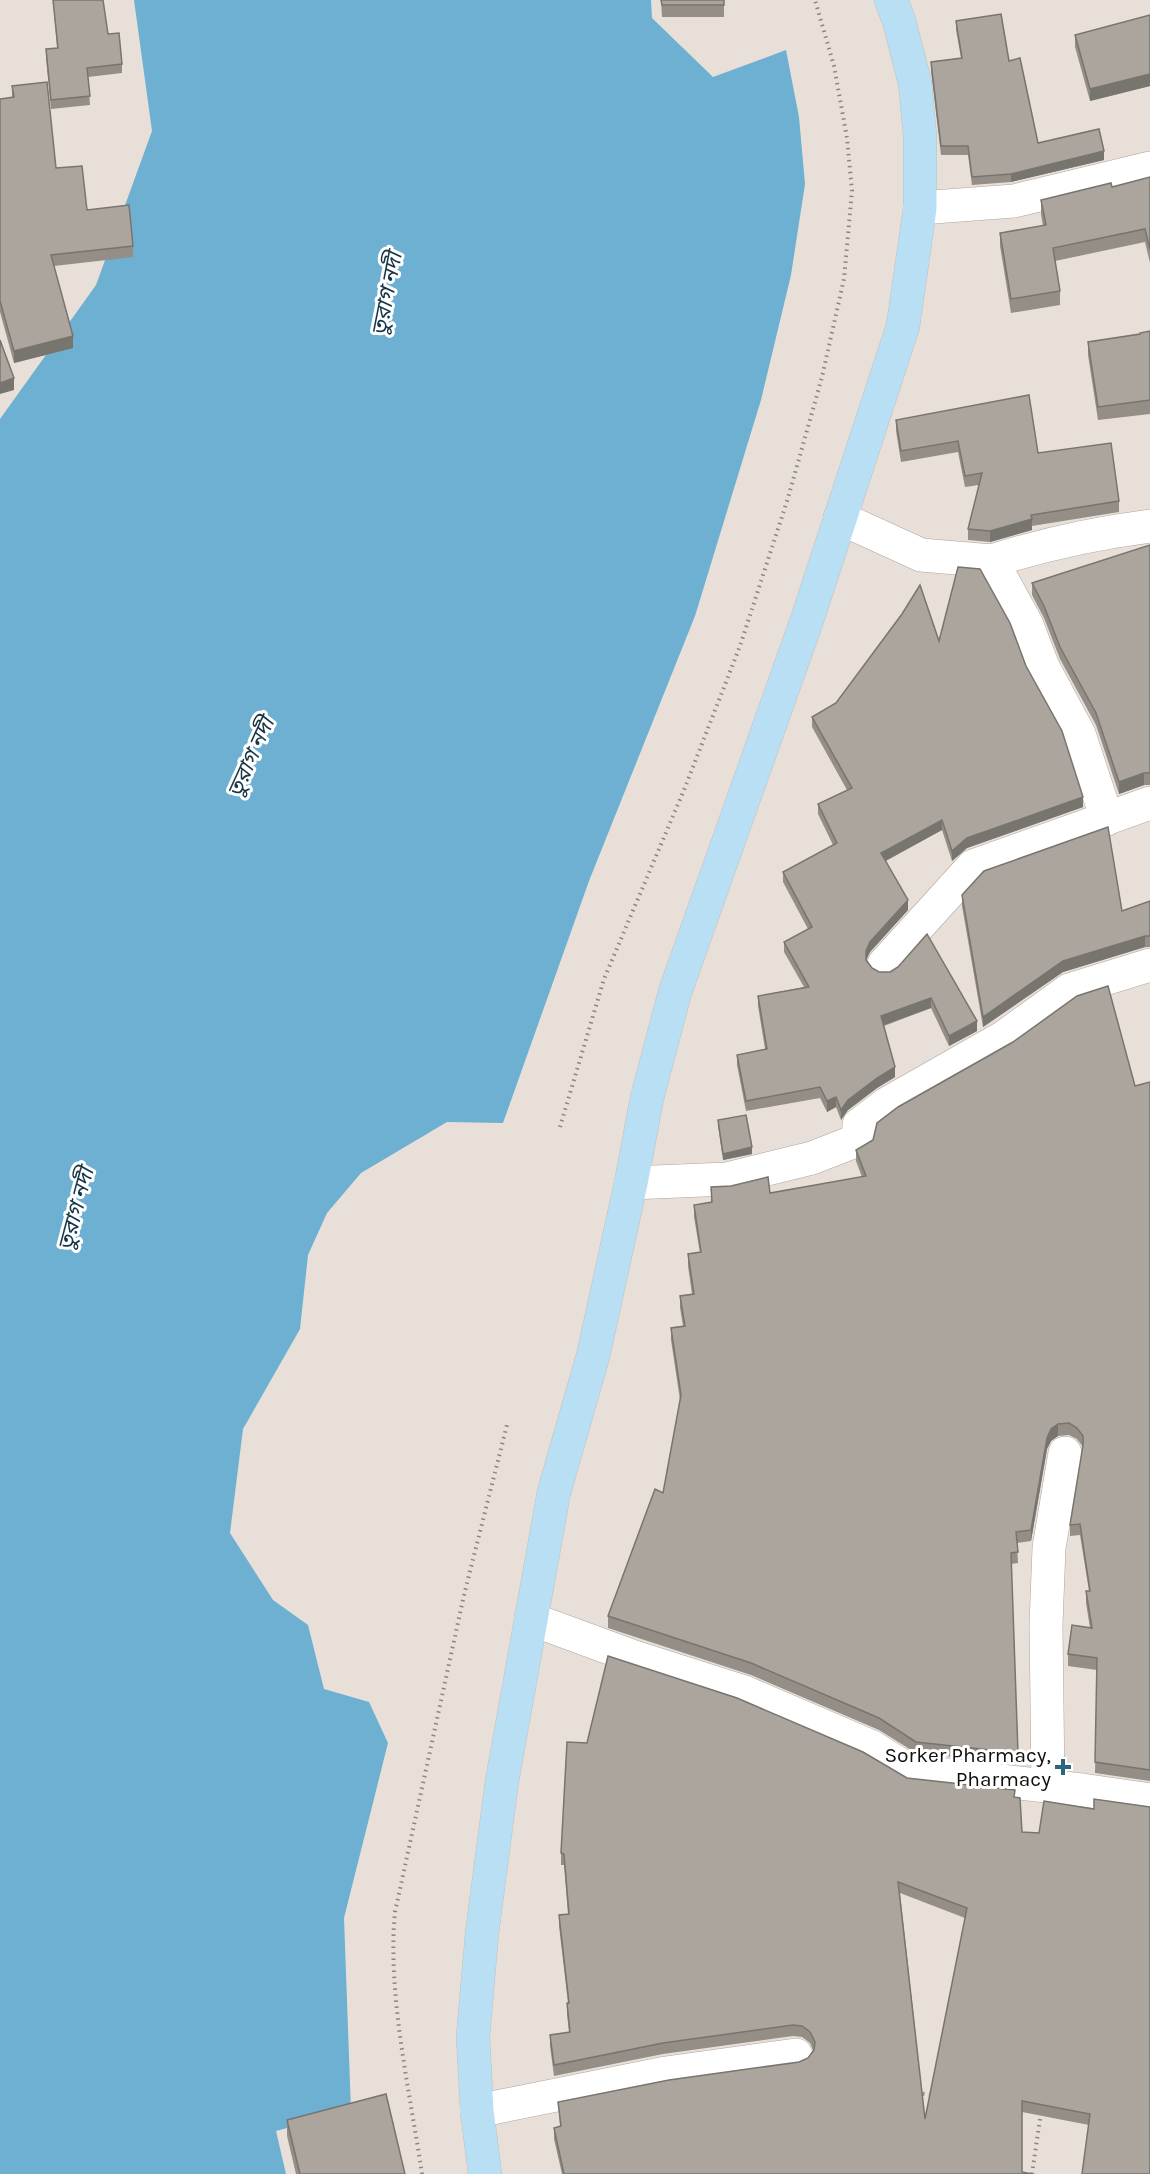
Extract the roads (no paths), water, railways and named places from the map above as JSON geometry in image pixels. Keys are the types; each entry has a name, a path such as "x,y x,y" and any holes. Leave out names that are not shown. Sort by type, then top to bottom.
{"highway":[{"path":"485,2174 477,2111 473,2037 482,1933 502,1782 554,1492 593,1356 647,1098 675,992 781,694 903,326 920,208 920,136 915,83 899,21 891,0"}],"street":[{"path":"920,208 1014,201 1150,168"},
{"path":"840,518 921,555 992,561 1022,551 1100,533 1150,526"},
{"path":"992,561 1027,625 1043,668 1079,734 1107,819"},
{"path":"884,964 973,866 1150,803"},
{"path":"631,1183 727,1179 812,1158 858,1140 859,1125 888,1103 1004,1037 1069,990 1150,966"},
{"path":"1048,1786 1046,1624 1048,1558 1065,1453"},
{"path":"531,1619 634,1657 744,1692 872,1747 910,1771 1150,1800"},
{"path":"477,2111 666,2073 796,2055"}],"water":[{"name":"তুরাগ নদী","path":"134,0 651,0 652,18 713,77 786,50 799,117 805,184 791,275 761,400 695,616 589,881 503,1123 447,1122 361,1173 327,1213 308,1255 300,1329 243,1429 230,1533 273,1600 308,1625 324,1689 369,1702 388,1743 344,1918 351,2111 276,2131 286,2174 0,2174 0,419 96,285 152,131"}],"place":[{"name":"Sorker Pharmacy, Pharmacy","path":"1063,1767"}]}
